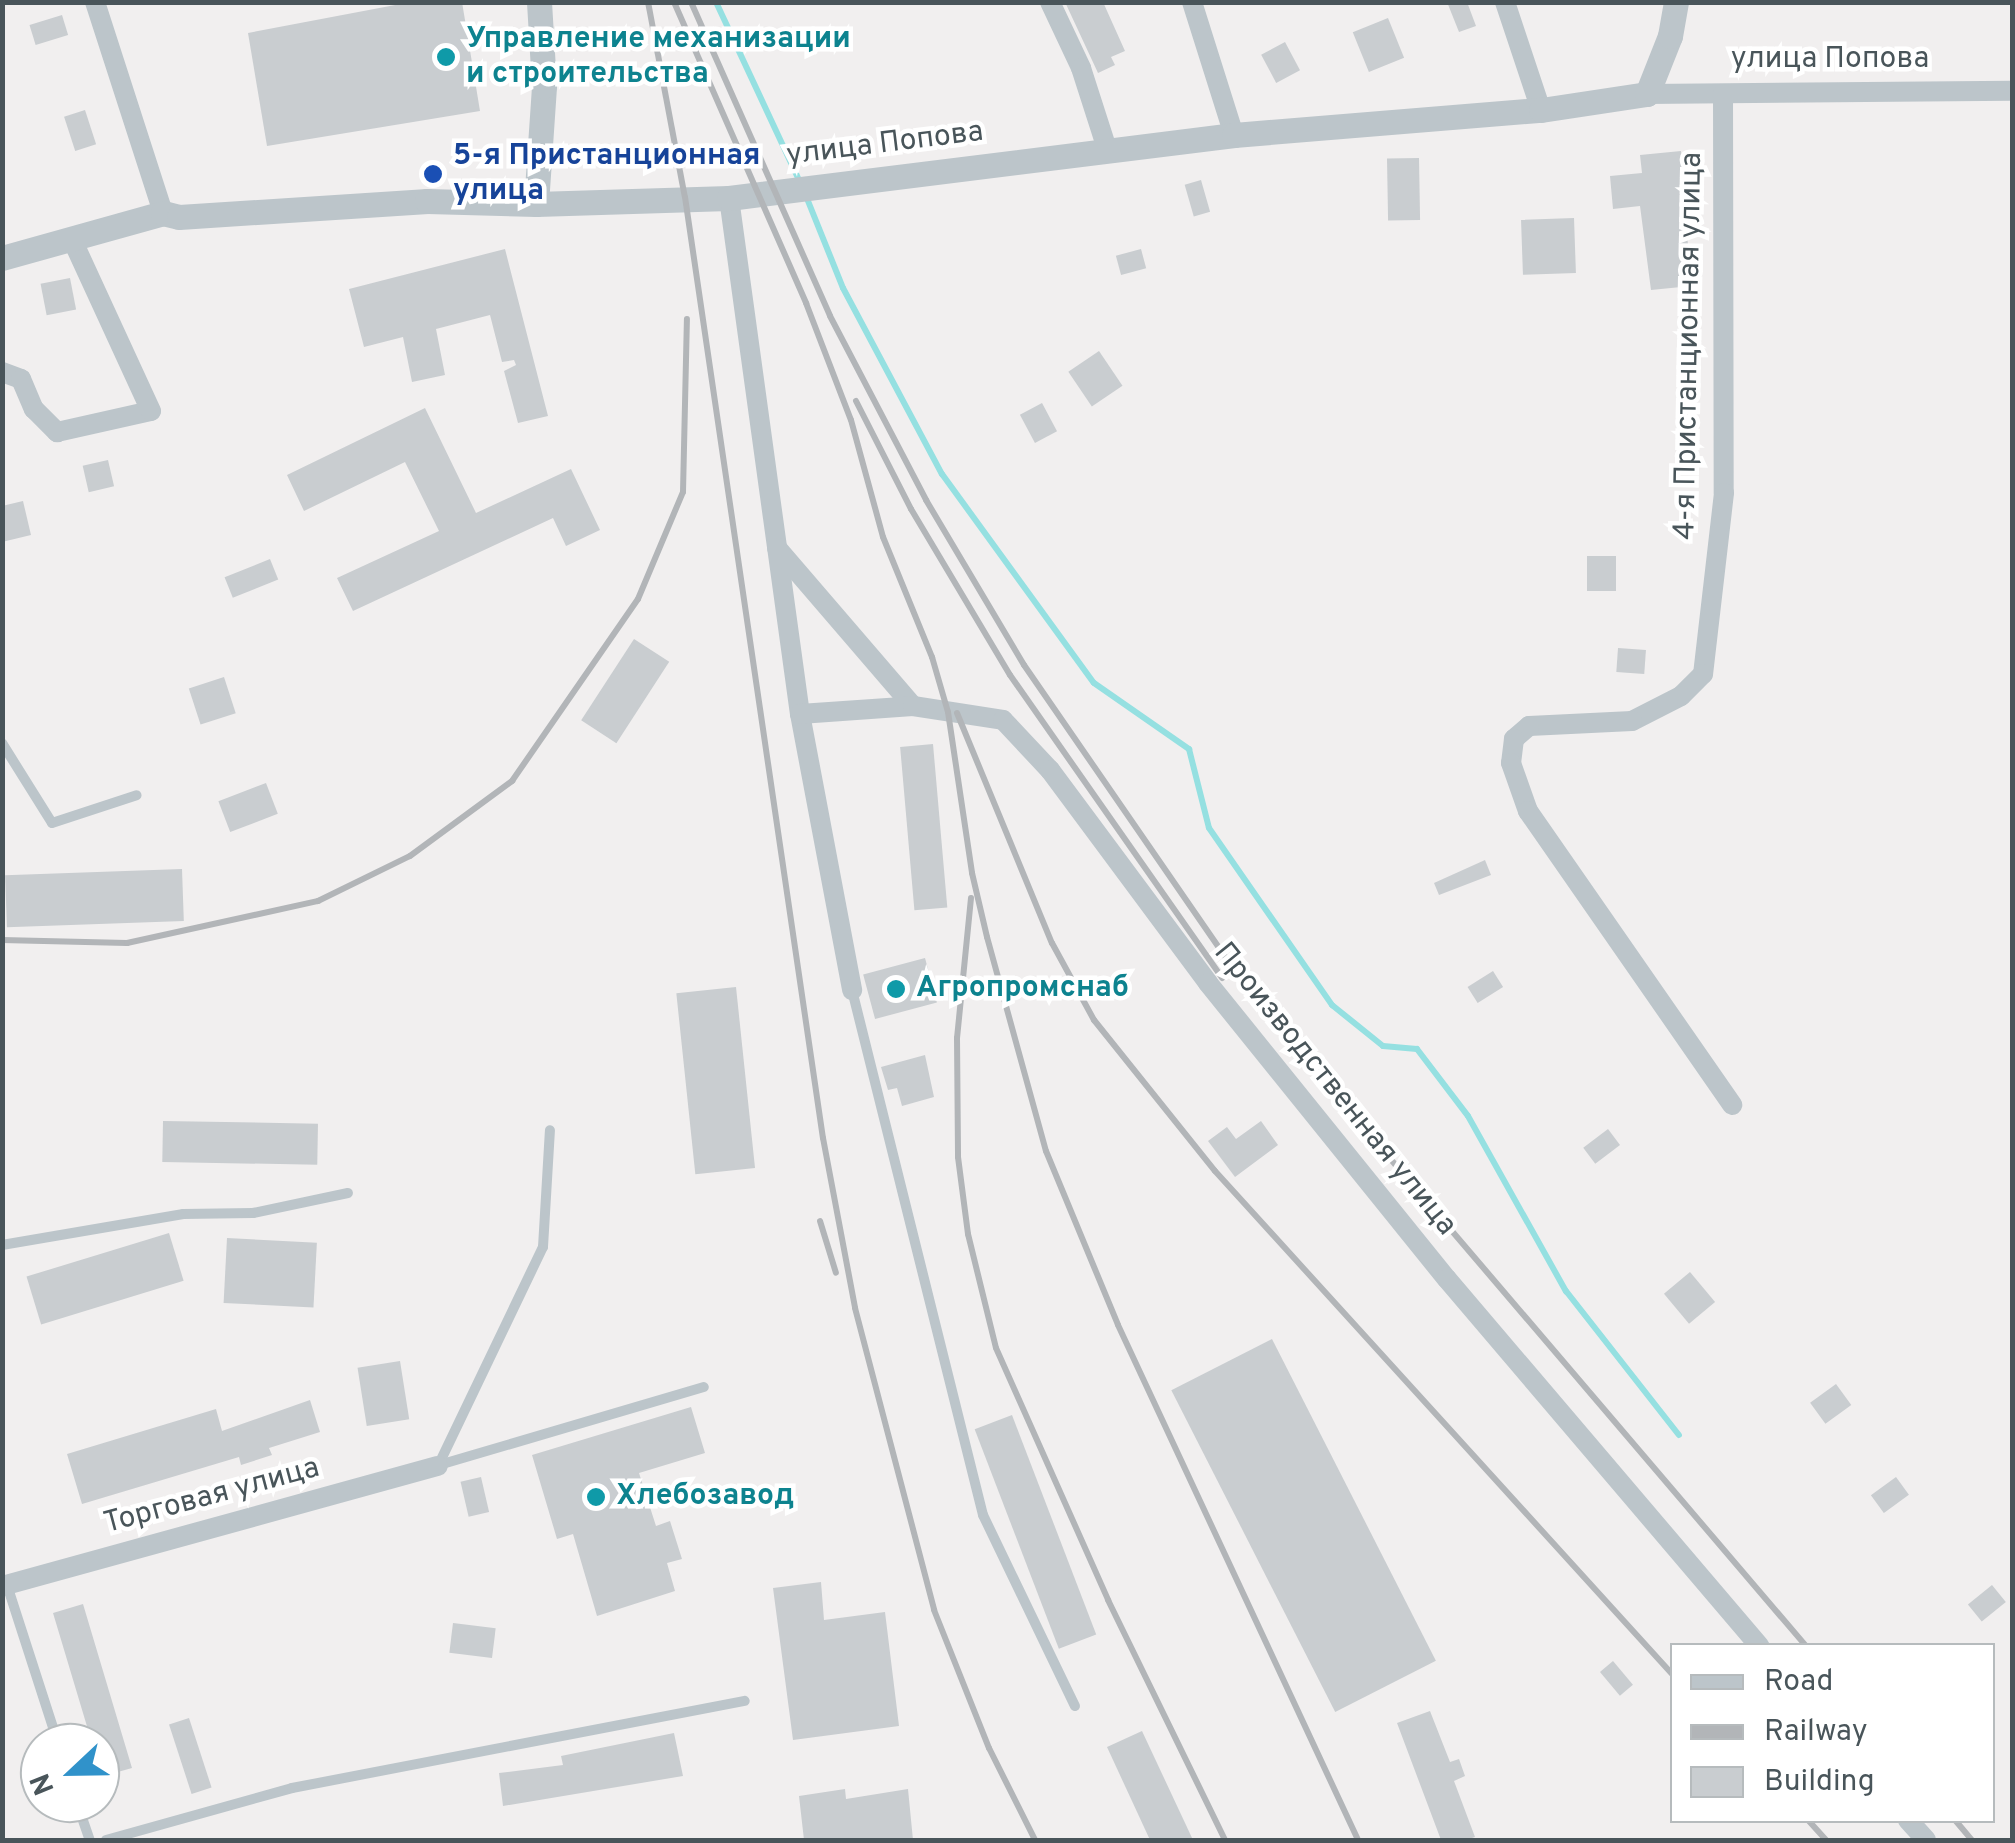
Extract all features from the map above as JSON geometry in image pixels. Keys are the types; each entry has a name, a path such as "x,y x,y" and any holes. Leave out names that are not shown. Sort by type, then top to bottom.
{"street":[{"path":"95,2 163,213"},
{"path":"536,204 544,86 538,2"},
{"path":"1050,2 1081,68 1108,152"},
{"path":"1192,2 1234,136"},
{"path":"1506,2 1541,110"},
{"path":"1647,94 1670,36 1676,2"},
{"name":"улица Попова","path":"2,258 163,213 179,216 428,200 536,204 728,198 1234,136 1541,110 1647,94 2012,91"},
{"name":"4-я Пристанционная улица","path":"1723,94 1724,493 1703,674 1681,696 1632,722 1529,726 1514,739 1511,762 1528,811 1732,1105"},
{"path":"728,198 800,714 852,990"},
{"path":"2,372 21,379 34,409 57,432 150,411 72,238"},
{"path":"775,546 913,706"},
{"name":"Производственная улица","path":"800,714 913,706 1003,720 1050,770 1208,984 1327,1132 1756,1643"},
{"name":"Торговая улица","path":"5,1585 438,1466"}],"lane":[{"path":"2,743 52,823 137,795"},
{"path":"852,990 983,1514 1075,1706"},
{"path":"438,1466 543,1247 550,1130"},
{"path":"2,1245 183,1214 253,1213 348,1193"},
{"path":"438,1466 704,1387"},
{"path":"5,1585 51,1723"},
{"path":"106,1840 292,1788 745,1702"}],"building":[{"path":"411,2 462,2 480,111 267,146 248,33"},
{"path":"1065,2 1103,2 1125,51 1111,57 1115,65 1098,73"},
{"path":"1447,2 1467,2 1476,26 1459,32"},
{"path":"62,15 68,35 36,45 29,25"},
{"path":"1388,18 1404,58 1369,72 1353,32"},
{"path":"1285,42 1300,70 1276,83 1261,55"},
{"path":"85,110 96,144 75,151 64,117"},
{"path":"1681,151 1691,286 1651,290 1640,206 1613,209 1610,176 1642,173 1640,155"},
{"path":"1419,158 1420,220 1388,221 1387,159"},
{"path":"1201,180 1210,212 1194,216 1185,185"},
{"path":"1574,218 1576,273 1523,275 1521,220"},
{"path":"505,249 548,416 518,423 504,371 516,365 514,360 502,362 490,315 436,329 445,375 412,382 403,337 364,347 349,289"},
{"path":"1141,249 1146,268 1121,275 1116,256"},
{"path":"70,278 76,309 47,315 41,284"},
{"path":"1099,351 1122,386 1092,407 1068,372"},
{"path":"1042,403 1057,431 1035,443 1020,415"},
{"path":"425,408 476,513 571,469 600,530 566,546 553,518 353,611 337,578 439,531 405,462 304,511 287,475"},
{"path":"108,460 114,486 89,492 83,466"},
{"path":"23,501 31,535 2,542 2,506"},
{"path":"1587,556 1616,556 1616,591 1587,591"},
{"path":"270,559 278,579 233,598 225,577"},
{"path":"634,639 669,662 616,743 581,720"},
{"path":"1618,648 1646,650 1644,674 1616,672"},
{"path":"224,677 236,713 201,725 189,688"},
{"path":"933,744 947,907 914,910 900,747"},
{"path":"266,783 278,814 230,832 218,801"},
{"path":"1485,860 1491,875 1439,895 1434,883"},
{"path":"182,869 184,921 7,927 5,875"},
{"name":"Агропромснаб","path":"925,958 937,1002 875,1019 863,975"},
{"path":"1493,971 1503,987 1478,1003 1468,987"},
{"path":"736,987 755,1168 695,1174 676,993"},
{"path":"925,1055 934,1097 902,1106 897,1088 888,1090 881,1067"},
{"path":"163,1121 318,1124 317,1165 162,1162"},
{"path":"1261,1121 1278,1145 1235,1177 1208,1141 1227,1127 1236,1139"},
{"path":"1608,1129 1620,1145 1595,1164 1583,1148"},
{"path":"169,1233 184,1281 41,1324 27,1277"},
{"path":"227,1238 317,1243 313,1308 224,1303"},
{"path":"1690,1272 1715,1302 1689,1324 1664,1294"},
{"path":"1272,1339 1436,1661 1335,1712 1171,1390"},
{"path":"400,1361 409,1419 367,1426 358,1368"},
{"path":"1836,1384 1851,1405 1825,1424 1810,1403"},
{"path":"310,1400 320,1432 269,1448 272,1455 241,1465 239,1457 82,1504 67,1454 216,1409 222,1431"},
{"name":"Хлебозавод","path":"691,1407 705,1453 639,1473 656,1526 670,1521 682,1559 667,1563 675,1591 597,1616 573,1534 557,1539 532,1455"},
{"path":"1012,1415 1096,1634 1059,1649 975,1429"},
{"path":"481,1477 489,1512 469,1517 461,1482"},
{"path":"1896,1477 1909,1495 1884,1513 1871,1495"},
{"path":"821,1582 824,1620 885,1612 899,1726 793,1740 773,1588"},
{"path":"1992,1585 2006,1602 1982,1622 1968,1605"},
{"path":"83,1604 119,1723 86,1723 53,1613"},
{"path":"453,1623 496,1628 492,1658 449,1653"},
{"path":"1613,1661 1633,1685 1620,1696 1600,1672"},
{"path":"1430,1711 1450,1762 1459,1759 1465,1776 1454,1781 1475,1837 1466,1840 1441,1840 1397,1723"},
{"path":"189,1718 212,1787 192,1794 169,1724"},
{"path":"120,1728 132,1768 120,1771"},
{"path":"1142,1731 1193,1840 1150,1840 1107,1747"},
{"path":"674,1733 683,1776 503,1806 499,1773 563,1765 561,1756"},
{"path":"845,1789 846,1799 908,1789 913,1840 804,1840 799,1796"}],"waterway":[{"path":"716,2 801,184"},
{"path":"806,196 843,288 942,474 1094,683 1189,749 1209,828 1332,1005 1383,1046 1417,1049 1468,1116 1566,1291 1679,1435"}],"railway":[{"path":"648,2 685,197 823,1138 855,1308 934,1610 989,1748 1035,1840"},
{"path":"674,2 806,303 851,420 883,537 932,657 948,712 972,873 1046,1151 1118,1325 1358,1840"},
{"path":"691,2 830,316 926,500 1024,665 1254,999 1803,1643"},
{"path":"2,940 127,943 318,901 410,856 512,781 638,599 683,492 687,319"},
{"path":"856,401 911,509 1010,675 1222,978"},
{"path":"957,713 1052,943 1094,1020 1215,1171 1670,1672"},
{"path":"971,898 957,1038 958,1157 968,1234 996,1348 1108,1600 1225,1840"},
{"path":"820,1221 836,1273"},
{"path":"1811,1823 1826,1840"},
{"path":"1958,1823 1972,1840"}],"place":[{"name":"Управление механизации и строительства","path":"446,57"},
{"name":"5-я Пристанционная улица","path":"433,174"},
{"name":"Агропромснаб","path":"896,989"},
{"name":"Хлебозавод","path":"596,1497"}]}
